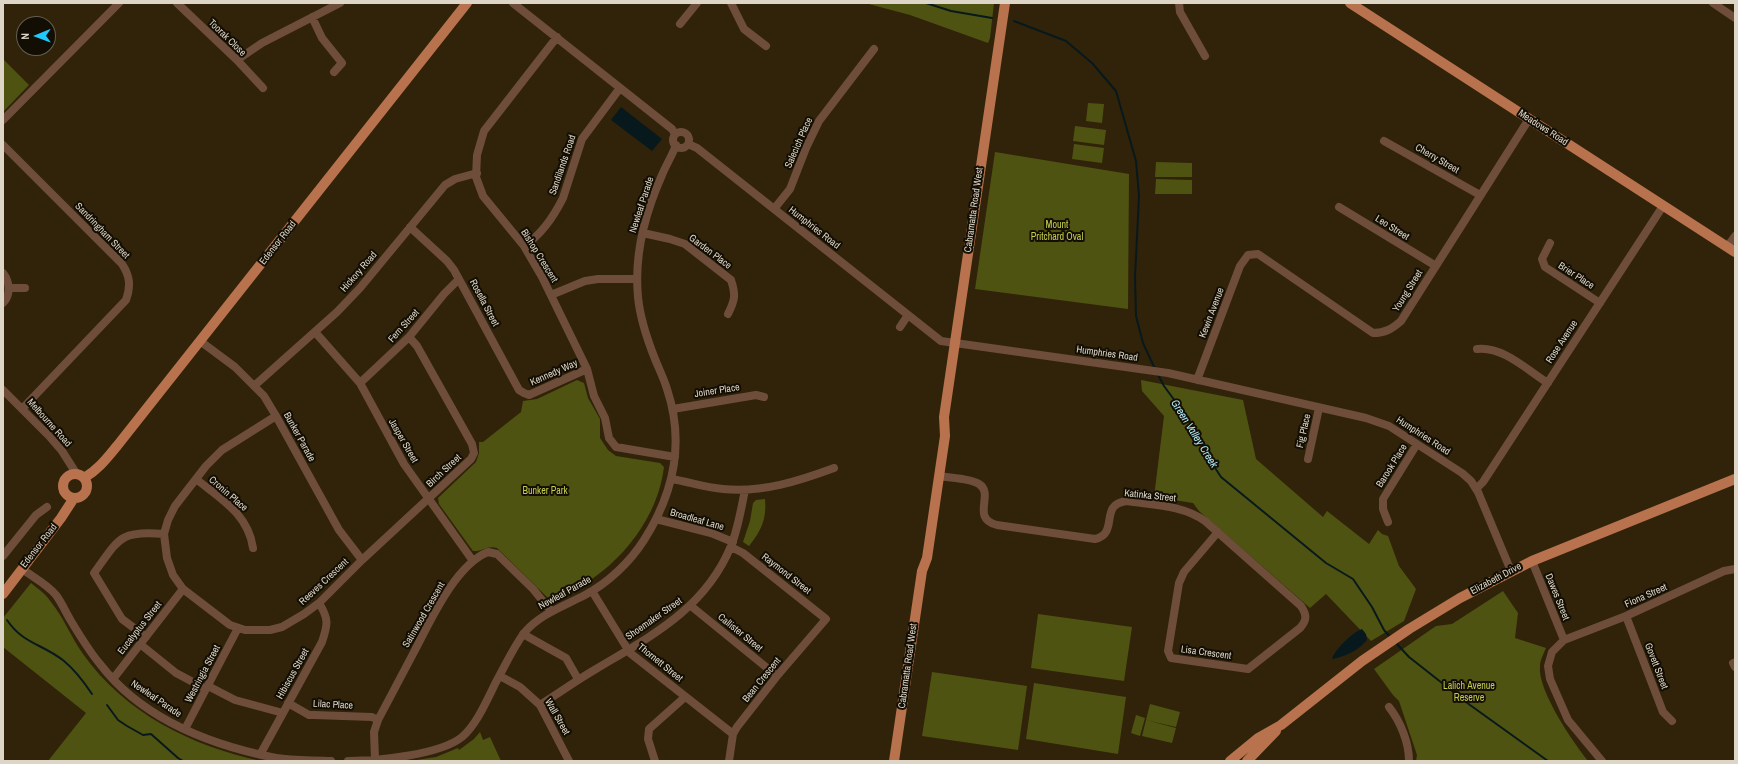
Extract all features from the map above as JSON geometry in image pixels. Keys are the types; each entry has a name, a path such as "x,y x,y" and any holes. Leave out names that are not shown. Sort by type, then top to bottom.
{"main road":[{"name":"Edensor Road","path":"80,476 92,474 104,462 467,3"},
{"name":"Cabramatta Road West","path":"922,571 920,556 924,528 938,434 944,417 1005,3"},
{"name":"Meadows Road","path":"1350,3 1731,250"},
{"name":"Cabramatta Road West","path":"894,761 922,571 927,558 945,436 944,417"},
{"path":"67,476 80,476 87,485 82,496 74,498 66,494 62,487 64,479 67,476"},
{"name":"Elizabeth Drive","path":"1248,761 1281,725 1319,694 1384,645 1460,598 1511,570 1735,479"},
{"name":"Edensor Road","path":"3,594 61,518 74,498"},
{"name":"Elizabeth Drive","path":"1230,761 1258,738 1281,725"}],"street":[{"path":"3,120 118,3"},
{"name":"Toorak Close","path":"177,3 237,60 262,88"},
{"path":"237,60 262,43 340,3"},
{"path":"513,3 672,129 675,134 673,141 676,145 683,148 688,144 689,138 686,133 681,131 675,134"},
{"path":"680,24 698,3"},
{"path":"731,3 744,29 766,46"},
{"path":"1179,3 1180,12 1205,56"},
{"path":"1713,3 1735,18"},
{"path":"312,17 322,38 342,63 334,72"},
{"name":"Bishop Crescent","path":"557,38 484,131 477,155 478,185 483,196 524,246 551,295 587,369 594,396 606,418 609,438 616,447 675,457"},
{"name":"Salecich Place","path":"774,209 790,189 806,148 819,121 874,48"},
{"name":"Sandilands Road","path":"524,246 537,236 559,206 582,139 620,88"},
{"name":"Young Street","path":"1248,255 1258,254 1373,333 1383,333 1401,321 1529,119"},
{"name":"Cherry Street","path":"1384,141 1480,195"},
{"name":"Humphries Road","path":"688,144 697,148 941,341 1168,373 1379,422 1389,426 1462,473 1477,488 1511,570"},
{"name":"Newleaf Parade","path":"348,761 376,759 432,750 445,747 456,741 475,721 524,634 538,620 551,611 592,591 628,561 643,541 656,519 672,479 676,435 673,408 641,316 637,279 638,255 650,206 676,145"},
{"name":"Sandringham Street","path":"3,146 122,264 128,272 130,283 126,300 22,409"},
{"name":"Hickory Road","path":"254,386 315,332 360,288 445,185 455,179 477,173"},
{"name":"Rose Avenue","path":"1477,488 1483,482 1663,206"},
{"name":"Leo Street","path":"1339,207 1436,266"},
{"name":"Rosella Street","path":"410,227 447,261 459,279 519,390 524,394 530,395"},
{"name":"Garden Place","path":"643,233 685,244 731,280 735,302 728,314"},
{"path":"1731,250 1735,236"},
{"name":"Brier Place","path":"1550,243 1542,259 1545,267 1600,303"},
{"name":"Kewin Avenue","path":"1198,380 1240,266 1248,255"},
{"path":"3,273 7,278 9,288 8,297 3,303"},
{"name":"Fern Street","path":"360,383 409,338 444,294 459,279"},
{"path":"551,295 592,280 637,279"},
{"path":"9,288 25,288"},
{"path":"900,327 908,315"},
{"name":"Jasper Street","path":"315,332 360,383 414,480 474,560"},
{"name":"Birch Street","path":"362,560 472,459 474,452 472,444 417,346 409,338"},
{"name":"Bunker Parade","path":"200,341 226,360 264,396 339,530 362,560"},
{"path":"1477,349 1490,349 1502,353 1548,383"},
{"name":"Kennedy Way","path":"530,395 587,369"},
{"name":"Melbourne Road","path":"3,390 61,450 80,476"},
{"name":"Joiner Place","path":"673,408 756,395 764,397"},
{"name":"Fig Place","path":"1308,459 1319,408"},
{"name":"Reeves Crescent","path":"276,416 222,450 206,466 175,506 168,520 164,534 167,558 173,575 183,589 230,625 238,628 270,630 282,627 294,621 319,603 362,560"},
{"name":"Barook Place","path":"1388,522 1383,509 1383,499 1417,444"},
{"path":"672,479 712,488 745,490 801,480 834,468"},
{"name":"Katinka Street","path":"939,476 975,481 982,486 985,493 984,514 988,521 997,525 1095,539 1104,535 1108,530 1110,513 1114,506 1119,502 1127,501 1186,510 1194,513 1218,532 1301,606 1306,613"},
{"name":"Cronin Place","path":"196,479 222,499 244,521 251,536 252,548"},
{"name":"Shoemaker Street","path":"540,705 578,679 667,625 691,606 711,581 732,545 745,490"},
{"path":"3,556 36,515 47,507"},
{"name":"Broadleaf Lane","path":"656,519 711,533 732,545"},
{"path":"146,637 122,620 94,573 119,540 128,535 143,532 164,534"},
{"name":"Lisa Crescent","path":"1218,532 1184,572 1179,583 1168,651 1171,658 1248,670 1300,628 1306,619 1306,613"},
{"name":"Raymond Street","path":"732,545 826,619"},
{"name":"Satinwood Crescent","path":"376,759 374,732 378,720 441,602 455,581 474,560 488,552 497,554 537,594 551,611"},
{"name":"Dawes Street","path":"1532,561 1564,640"},
{"name":"Newleaf Parade","path":"22,569 45,585 56,595 86,646 123,690 139,703 172,724 185,729 196,736 245,751 276,758 331,761"},
{"name":"Fiona Street","path":"1564,640 1626,616 1724,571 1735,569"},
{"name":"Eucalyptus Street","path":"113,678 183,589"},
{"name":"Thornett Street","path":"592,591 630,653 733,734"},
{"name":"Hibiscus Street","path":"261,754 322,642 327,627 326,614 319,603"},
{"name":"Callister Street","path":"691,606 777,676"},
{"name":"Govett Street","path":"1626,616 1663,712 1672,721"},
{"name":"Bean Crescent","path":"729,761 733,734 741,721 826,619"},
{"name":"Westringia Street","path":"185,729 238,628"},
{"path":"524,634 566,658 578,679"},
{"path":"1564,640 1552,652 1548,666 1550,678 1568,720 1602,761"},
{"path":"140,644 176,673 235,700 283,713"},
{"name":"Wall Street","path":"500,676 520,687 540,705 569,761"},
{"path":"655,761 648,739 649,729 685,697"},
{"name":"Lilac Place","path":"288,703 309,714 372,717 378,720"},
{"path":"1389,707 1397,717 1404,738 1409,761"}],"green space":[{"path":"865,3 994,3 990,38 988,43 910,15"},
{"path":"3,59 29,85 3,112"},
{"path":"1088,103 1104,104 1102,123 1086,121"},
{"path":"1075,126 1106,130 1104,145 1073,141"},
{"path":"1074,144 1104,148 1102,163 1072,159"},
{"name":"Mount Pritchard Oval","path":"995,152 1129,174 1128,309 975,289"},
{"path":"1156,162 1192,163 1192,177 1155,177"},
{"path":"1156,179 1192,180 1192,194 1155,194"},
{"name":"Bunker Park","path":"577,380 584,383 588,398 600,419 600,438 608,450 616,456 660,463 664,467 660,486 646,521 623,552 595,577 568,594 560,597 548,598 497,548 490,547 479,551 473,551 439,504 438,498 476,462 479,453 479,442 483,442 521,412 523,401 537,399"},
{"path":"1141,380 1243,400 1256,459 1323,517 1327,511 1369,544 1378,530 1382,534 1388,536 1399,566 1416,589 1404,621 1371,641 1326,594 1310,608 1199,511 1193,503 1154,497 1164,416 1142,391"},
{"path":"765,499 764,519 760,530 749,546 743,542 750,521 753,503 756,500"},
{"path":"31,583 49,599 60,614 83,654 100,675 119,694 139,710 185,736 235,755 261,761 48,761 86,713 3,647 3,618"},
{"name":"Lalich Avenue Reserve","path":"1503,591 1518,613 1515,638 1546,648 1541,659 1540,666 1544,688 1565,729 1588,761 1416,761 1417,755 1399,701 1374,669 1436,626 1452,624"},
{"path":"1038,614 1132,627 1124,681 1031,668"},
{"path":"932,672 1027,686 1018,750 922,736"},
{"path":"1034,683 1126,697 1118,754 1026,739"},
{"path":"1150,704 1180,712 1176,727 1146,720"},
{"path":"1136,715 1145,718 1140,736 1131,733"},
{"path":"1146,720 1176,728 1172,743 1142,736"},
{"path":"480,732 483,740 490,737 501,761 410,761 436,757 458,748 459,750 474,739"}],"shaded area":[{"path":"621,107 662,139 652,151 611,120"},
{"path":"1362,629 1366,634 1367,640 1364,644 1342,657 1332,659 1345,641"}],"waterway":[{"name":"Green Valley Creek","path":"926,3 951,11 992,18"},
{"name":"Green Valley Creek","path":"1014,21 1066,41 1092,63 1116,91 1136,161 1139,196 1135,277 1136,316 1143,343 1155,369"},
{"name":"Green Valley Creek","path":"1157,373 1164,386 1189,420 1206,454 1221,477 1326,563 1353,579 1372,607 1384,630 1391,638"},
{"path":"7,620 20,634 64,661 79,676 92,694"},
{"name":"Green Valley Creek","path":"1396,643 1409,657 1470,705 1548,761"},
{"path":"107,705 118,720 143,735 151,734 183,761"}]}
